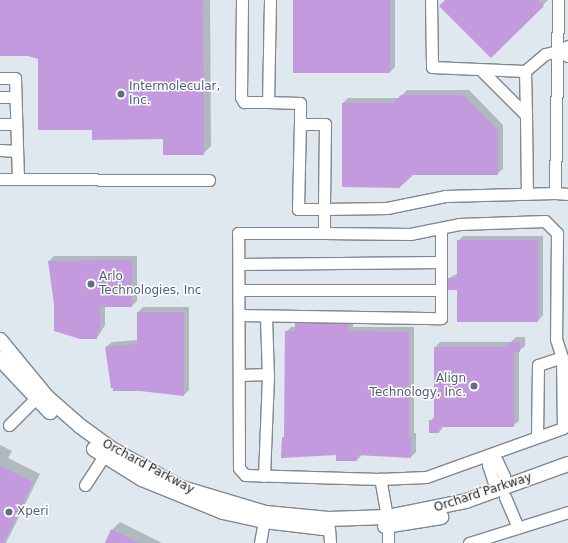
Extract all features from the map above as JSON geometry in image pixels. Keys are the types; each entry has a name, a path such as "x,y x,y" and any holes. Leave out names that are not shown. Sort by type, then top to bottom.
{"main road":[{"name":"Orchard Parkway","path":"0,340 41,398"},
{"name":"Orchard Parkway","path":"0,359 41,398 142,479 183,498 223,512 265,517 329,528 387,522 452,504 503,493 568,474"},
{"name":"Orchard Parkway","path":"503,493 568,464"},
{"name":"Orchard Parkway","path":"265,517 387,522"}],"lane":[{"path":"242,0 241,97 244,102 300,103 298,209 387,208 445,196 555,193 568,194"},
{"path":"268,102 270,0"},
{"path":"431,0 432,67 525,71 545,54 565,51"},
{"path":"555,193 565,51 558,0"},
{"path":"481,70 526,115"},
{"path":"525,71 527,194"},
{"path":"0,78 15,78 18,179"},
{"path":"0,97 15,97"},
{"path":"0,124 16,124"},
{"path":"300,124 325,124 324,233"},
{"path":"0,150 17,151"},
{"path":"0,179 209,180"},
{"path":"545,221 551,225 557,233 556,339 566,358 563,428 489,456 426,477 380,479 245,476 239,468 238,232 324,233 410,234 459,224 545,221"},
{"path":"239,315 441,318 441,228"},
{"path":"239,264 441,262"},
{"path":"239,290 441,290"},
{"path":"264,476 268,374 266,316"},
{"path":"537,437 538,365 566,358"},
{"path":"239,375 268,374"},
{"path":"9,425 41,398"},
{"path":"85,485 107,452"},
{"path":"489,456 497,461 504,476 503,493 518,527"},
{"path":"380,479 387,522 388,543"},
{"path":"469,543 568,512"},
{"path":"260,543 265,517"},
{"path":"329,528 330,543"}],"building":[{"name":"Intermolecular, Inc.","path":"0,0 203,0 204,155 163,155 163,139 92,140 92,130 38,130 38,59 28,56 0,56"},
{"path":"293,0 390,0 390,73 293,73"},
{"path":"445,0 538,0 544,6 491,58 439,6"},
{"path":"401,95 463,95 498,130 498,175 413,175 399,188 342,187 342,103 393,103"},
{"path":"457,240 538,240 538,322 457,322 457,290 448,290 448,278 457,278"},
{"name":"Arlo Technologies, Inc","path":"132,260 132,307 100,307 100,331 97,331 97,339 80,339 54,331 54,304 48,261"},
{"path":"137,312 184,312 184,396 140,391 113,391 113,388 111,388 105,347 137,344"},
{"path":"295,323 348,324 348,331 409,332 409,438 411,438 411,458 357,455 357,461 336,461 336,455 281,458 282,437 284,437 285,331 295,331"},
{"name":"Align Technology, Inc.","path":"509,342 520,342 520,352 514,352 514,427 440,427 439,433 429,433 429,420 434,420 434,347 509,347"},
{"name":"Xperi","path":"0,466 33,482 3,543 0,543"},
{"path":"111,529 139,543 105,543"}],"place":[{"name":"Intermolecular, Inc.","path":"121,94"},
{"name":"Arlo Technologies, Inc","path":"91,284"},
{"name":"Align Technology, Inc.","path":"474,386"},
{"name":"Xperi","path":"9,512"}]}
